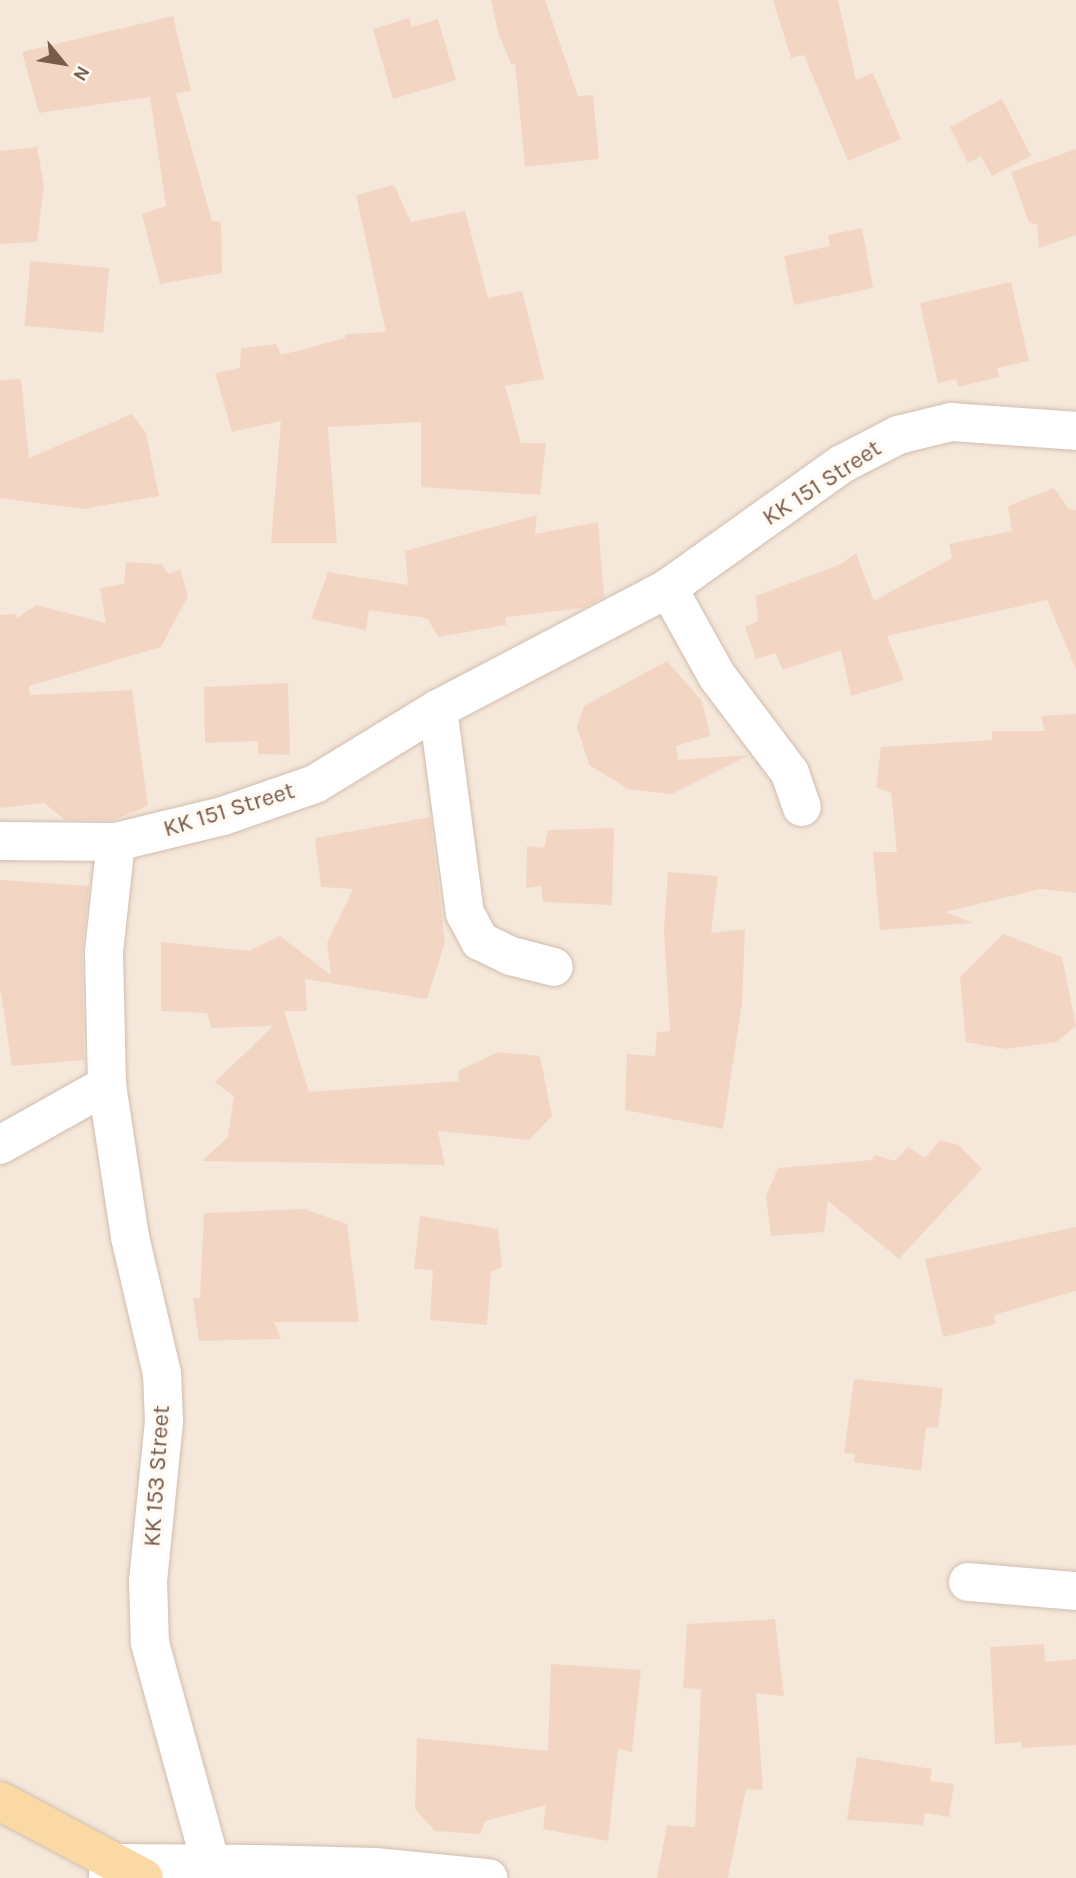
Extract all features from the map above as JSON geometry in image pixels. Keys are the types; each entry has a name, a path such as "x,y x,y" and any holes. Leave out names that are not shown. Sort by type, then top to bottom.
{"main road":[{"path":"0,1801 122,1873"}],"street":[{"name":"KK 151 Street","path":"0,841 116,842 223,816 316,784 438,709 668,588 842,464 898,435 951,422 1076,431"},
{"path":"668,588 717,676 790,773 802,807"},
{"path":"438,709 465,913 480,941 511,956 554,967"},
{"name":"KK 153 Street","path":"116,842 104,952 107,1084 130,1237 162,1373 164,1421 148,1581 150,1643 212,1864"},
{"path":"0,1144 107,1084"},
{"path":"968,1583 1076,1591"},
{"path":"122,1873 212,1864 376,1867 488,1878"}],"shaded area":[{"path":"0,0 1076,0 1076,1878 0,1878"}],"building":[{"path":"491,0 545,0 578,96 593,95 599,159 525,167 515,63 511,64 498,32"},
{"path":"773,0 838,0 856,80 873,73 901,139 848,161 804,55 791,58"},
{"path":"173,16 191,91 176,93 212,221 221,222 222,273 160,284 142,214 166,206 150,97 39,113 22,52"},
{"path":"409,18 412,27 438,19 456,80 393,99 373,29"},
{"path":"1002,99 1031,156 992,176 981,156 968,163 950,127"},
{"path":"37,147 44,185 37,242 0,244 0,151"},
{"path":"1076,149 1076,235 1039,248 1037,224 1029,223 1011,172"},
{"path":"394,185 411,222 465,211 488,298 522,291 544,379 505,386 521,443 546,443 540,495 421,487 421,422 328,427 337,543 271,543 281,421 232,432 215,373 240,368 241,348 276,344 281,355 345,338 345,334 386,332 356,195"},
{"path":"862,228 873,288 794,305 784,256 830,246 828,235"},
{"path":"30,261 109,268 103,333 25,326"},
{"path":"1011,282 1029,361 997,368 999,377 958,387 956,379 938,383 920,303"},
{"path":"21,379 29,458 132,414 146,433 159,496 83,509 0,498 0,380"},
{"path":"1054,488 1069,509 1076,510 1076,669 1047,600 887,636 904,680 851,696 841,650 783,670 775,653 756,659 745,627 758,621 756,596 841,564 856,553 874,601 952,558 949,544 1012,531 1008,506"},
{"path":"537,515 535,534 598,522 604,597 583,608 506,617 506,625 438,637 427,618 369,610 366,630 311,619 328,572 408,585 405,551"},
{"path":"126,562 161,564 169,574 180,569 188,596 161,647 29,686 30,695 132,690 148,806 113,820 65,820 44,803 0,808 0,615 16,614 17,618 36,605 106,623 100,588 124,584"},
{"path":"667,661 702,701 710,736 676,746 678,760 749,755 672,794 628,789 589,765 577,727 584,706"},
{"path":"288,683 290,755 258,754 258,741 205,743 204,687"},
{"path":"1076,714 1076,893 1041,889 945,912 973,923 880,930 873,852 897,852 891,793 876,787 881,747 992,740 992,731 1045,731 1041,716"},
{"path":"430,817 445,942 427,999 305,979 307,1011 284,1011 309,1092 459,1081 458,1071 498,1052 540,1056 552,1116 529,1140 438,1131 445,1165 202,1161 228,1137 234,1096 215,1082 273,1026 212,1028 207,1013 161,1011 161,942 249,951 280,936 331,975 327,943 353,889 321,887 315,838"},
{"path":"614,828 612,905 543,902 541,886 526,888 527,846 544,848 548,830"},
{"path":"668,872 718,876 711,933 745,929 742,1003 723,1129 625,1110 627,1054 655,1056 657,1032 670,1031 664,930"},
{"path":"0,880 89,886 82,952 84,1060 12,1066 0,987"},
{"path":"1003,934 1062,957 1076,1026 1056,1042 1006,1049 966,1042 960,977"},
{"path":"940,1140 959,1145 982,1169 899,1259 828,1201 824,1232 771,1236 766,1196 778,1168 872,1160 875,1155 895,1161 908,1147 925,1158"},
{"path":"304,1209 347,1224 359,1322 274,1322 281,1339 199,1341 193,1298 200,1298 204,1213"},
{"path":"420,1216 498,1229 502,1267 491,1272 487,1325 430,1320 433,1270 414,1269"},
{"path":"1076,1227 1076,1291 994,1315 996,1324 943,1337 925,1259"},
{"path":"854,1379 943,1388 938,1428 926,1427 921,1471 854,1462 855,1454 844,1453"},
{"path":"775,1619 784,1696 756,1693 763,1790 746,1789 728,1878 657,1878 667,1825 695,1827 701,1689 683,1688 687,1624"},
{"path":"1044,1644 1045,1662 1076,1659 1076,1745 1022,1748 1021,1742 995,1744 990,1647"},
{"path":"551,1664 641,1670 632,1752 618,1749 608,1841 543,1829 546,1805 485,1821 480,1834 435,1831 415,1809 417,1738 548,1751"},
{"path":"857,1757 932,1769 930,1781 954,1784 949,1817 925,1813 923,1825 847,1820"}]}
